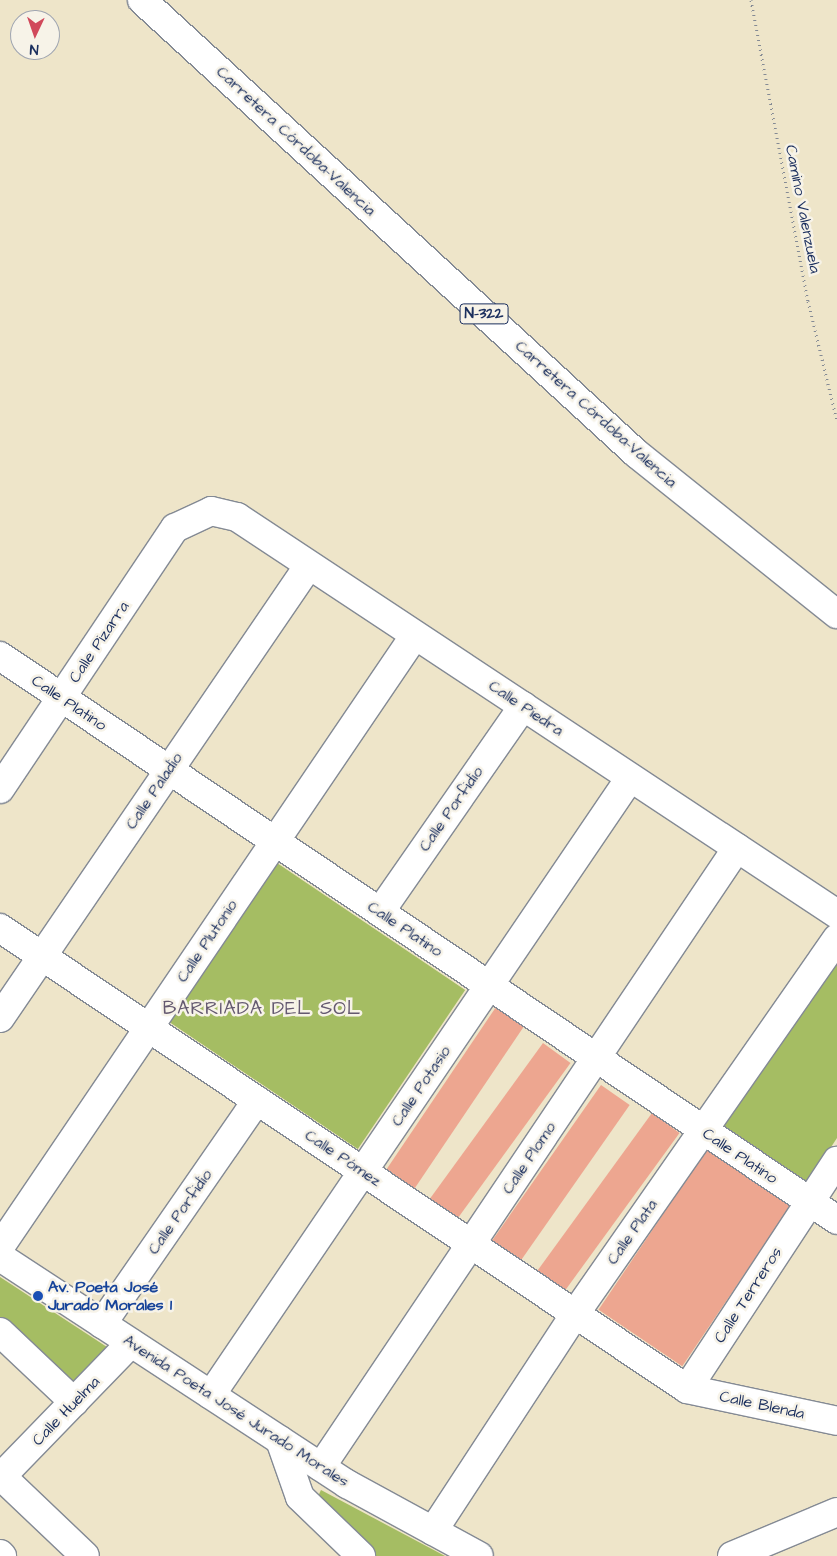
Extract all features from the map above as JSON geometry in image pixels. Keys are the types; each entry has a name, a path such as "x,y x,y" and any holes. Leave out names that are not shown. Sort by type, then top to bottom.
{"main road":[{"name":"Carretera Córdoba-Valencia","path":"142,0 638,454 837,614"},
{"name":"Calle Piedra","path":"211,511 237,517 837,914"},
{"name":"Calle Pizarra","path":"0,789 175,528 211,511"},
{"name":"Calle Paladio","path":"0,1018 309,564"},
{"name":"Calle Plutonio","path":"0,1247 415,635"},
{"name":"Calle Platino","path":"0,656 810,1202"},
{"name":"Calle Porfidio","path":"380,912 523,706"},
{"name":"Calle Potasio","path":"211,1395 630,778"},
{"name":"Calle Plomo","path":"321,1467 737,848"},
{"name":"Calle Pómez","path":"0,928 687,1389"},
{"name":"Calle Plata","path":"433,1531 575,1314 837,938"},
{"name":"Calle Porfidio","path":"102,1324 257,1100"},
{"name":"Calle Terreros","path":"687,1389 837,1161"},
{"path":"810,1202 837,1220"},
{"name":"Avenida Poeta José Jurado Morales","path":"0,1257 321,1467 479,1556"},
{"path":"0,1332 74,1402"},
{"name":"Calle Huelma","path":"0,1477 131,1343"},
{"name":"Calle Blenda","path":"687,1389 837,1421"},
{"path":"280,1440 300,1497 361,1556"},
{"path":"0,1477 85,1556"},
{"path":"732,1556 837,1512"}],"path":[{"name":"Camino Valenzuela","path":"751,0 808,301 837,421"}],"green space":[{"path":"277,863 465,990 358,1149 170,1022"},
{"path":"837,955 837,1138 806,1185 719,1126"},
{"path":"0,1277 110,1349 80,1396 0,1320"},
{"path":"321,1490 445,1556 365,1556 312,1509"}],"building":[{"path":"496,1007 524,1026 415,1189 386,1169"},
{"path":"543,1043 571,1063 456,1220 429,1200"},
{"path":"601,1085 630,1105 521,1261 492,1241"},
{"path":"652,1113 680,1133 565,1291 537,1271"},
{"path":"707,1149 791,1205 682,1366 599,1310"}],"place":[{"name":"Av. Poeta José Jurado Morales 1","path":"38,1296"}],"district":[{"name":"BARRIADA DEL SOL","path":"262,1009"}]}
